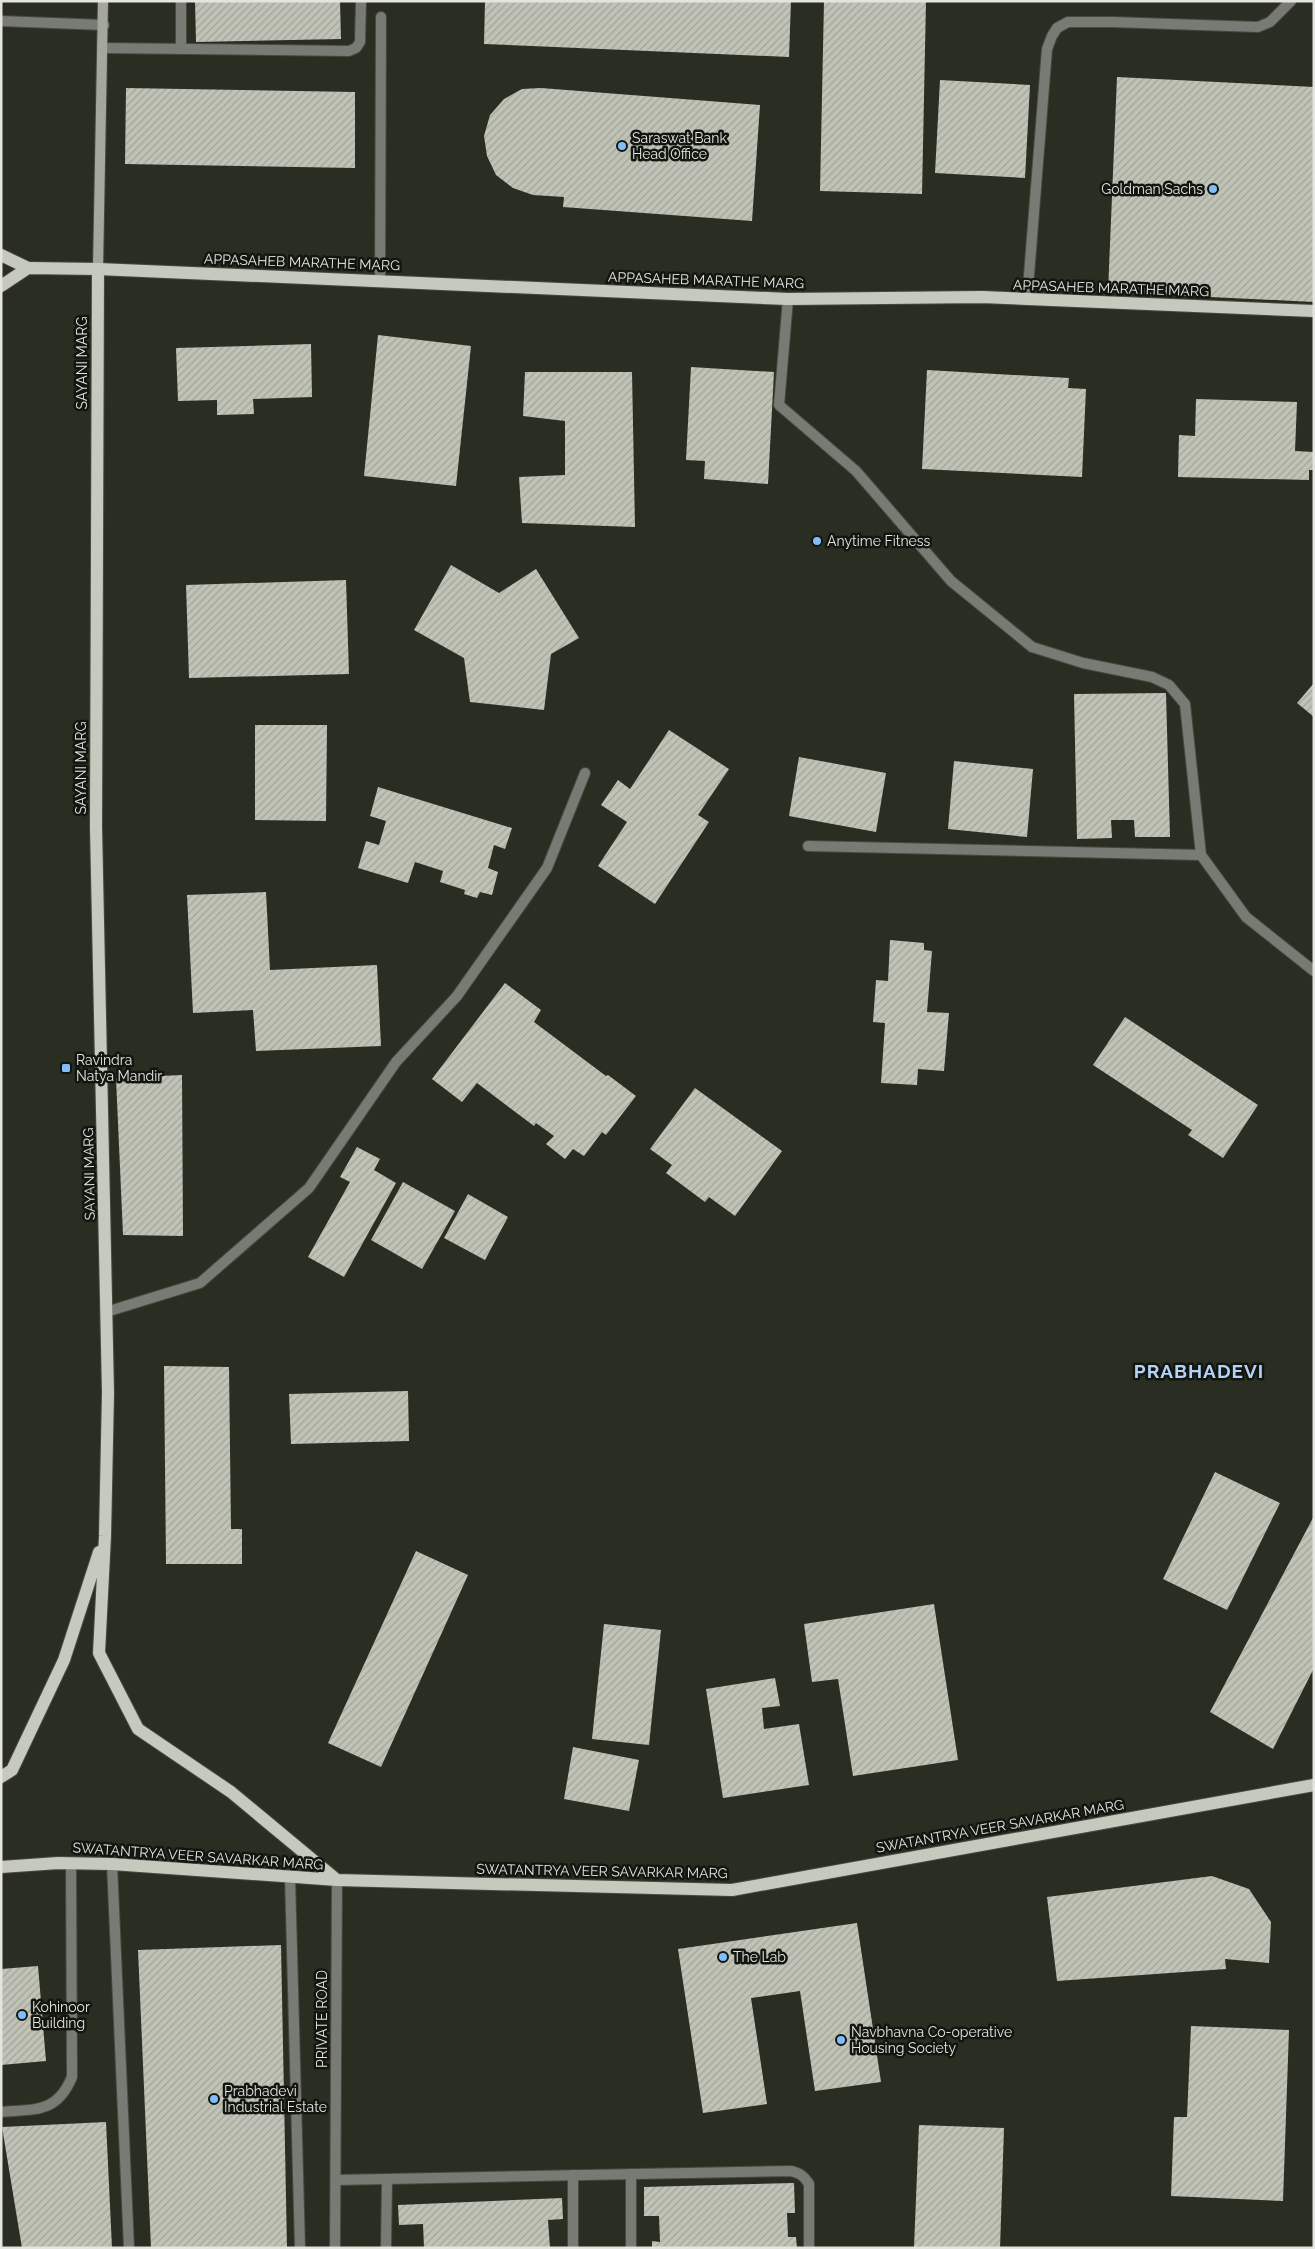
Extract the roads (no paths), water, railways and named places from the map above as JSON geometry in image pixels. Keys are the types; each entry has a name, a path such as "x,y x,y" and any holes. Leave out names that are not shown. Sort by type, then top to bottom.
{"main road":[{"name":"SAYANI MARG","path":"103,1 98,268 96,827 108,1393 105,1536 99,1653 138,1729 232,1792 337,1880"},
{"path":"1,255 28,268"},
{"name":"APPASAHEB MARATHE MARG","path":"28,268 98,268 788,299 982,297 1314,311"},
{"path":"1,286 28,268"},
{"path":"1,1777 12,1770 64,1660 105,1536"},
{"name":"SWATANTRYA VEER SAVARKAR MARG","path":"1,1867 112,1864 337,1880 732,1890 1314,1785"}],"street":[{"path":"180,49 181,1"},
{"path":"103,48 349,51 356,48 360,42 360,1"},
{"path":"1027,300 1047,49 1057,28 1068,22 1258,27 1270,22 1291,1"},
{"path":"380,280 381,17"},
{"path":"1,21 104,25"},
{"path":"788,299 779,405 856,471 951,581 1032,646 1083,663 1152,677 1169,685 1185,704 1201,855 1246,917 1314,971"},
{"path":"106,1312 200,1283 309,1188 396,1062 457,996 547,868 585,773"},
{"path":"808,846 1201,855"},
{"path":"1,2112 42,2109 55,2103 65,2092 72,2077 71,1864"},
{"path":"112,1864 130,2248"},
{"path":"290,1877 300,2248"},
{"name":"PRIVATE ROAD","path":"335,2248 337,1880"},
{"path":"336,2180 791,2171 805,2177 809,2184 808,2248"},
{"path":"631,2174 631,2248"},
{"path":"573,2248 574,2175"},
{"path":"386,2179 386,2248"}],"place":[{"name":"Saraswat Bank Head Office","path":"622,146"},
{"name":"Goldman Sachs","path":"1213,189"},
{"name":"Anytime Fitness","path":"817,541"},
{"name":"Ravindra Natya Mandir","path":"66,1068"},
{"name":"The Lab","path":"723,1957"},
{"name":"Kohinoor Building","path":"22,2015"},
{"name":"Navbhavna Co-operative Housing Society","path":"841,2040"},
{"name":"Prabhadevi Industrial Estate","path":"214,2099"}],"district":[{"name":"PRABHADEVI","path":"1199,1371"}]}
